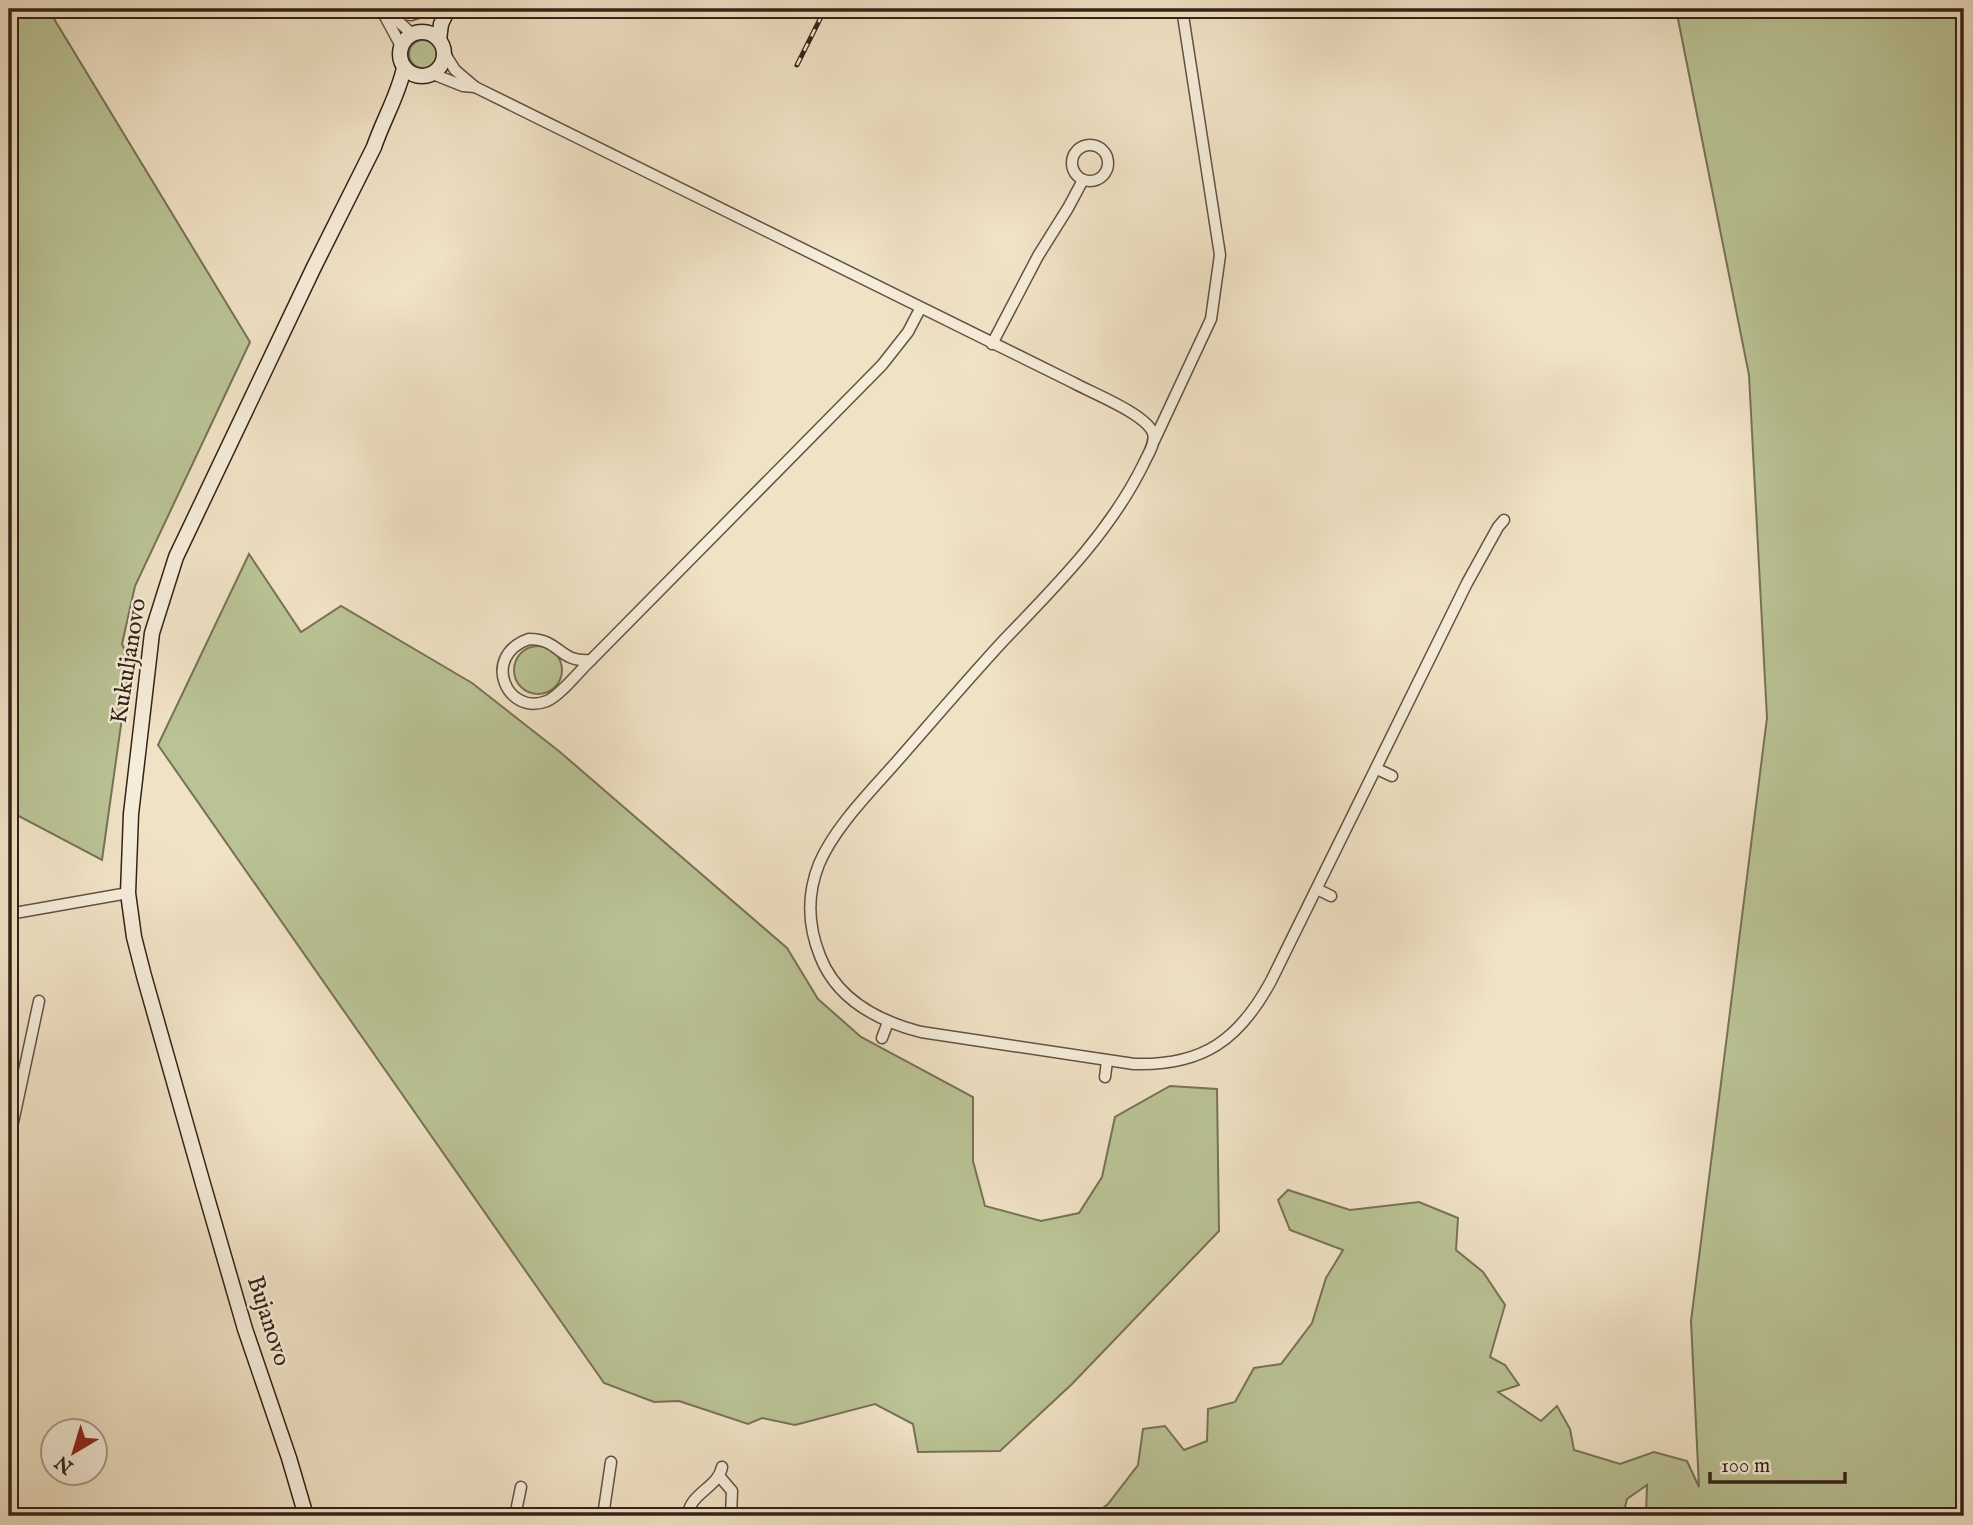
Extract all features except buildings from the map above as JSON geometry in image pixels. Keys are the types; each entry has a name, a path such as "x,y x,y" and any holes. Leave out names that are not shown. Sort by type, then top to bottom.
{"main road":[{"path":"401,46 418,33 438,9"},
{"path":"439,40 441,24 448,9"},
{"path":"418,33 431,34 439,40 445,54"},
{"name":"Kukuljanovo","path":"190,1138 142,969 128,893 131,814 152,633 164,588 176,557 374,147 401,83 404,68 400,61 401,46"},
{"name":"Kukuljanovo","path":"374,147 387,131 410,87 440,69 445,54"},
{"path":"404,68 415,76 428,75"},
{"name":"Bujanovo","path":"190,1138 245,1329 306,1516"}],"street":[{"path":"384,10 411,15 429,9"},
{"path":"1182,9 1220,255 1211,319 1135,483 1094,541 879,783 828,845 820,861 812,890 810,918 822,963 843,993 873,1016 921,1031 1134,1064 1167,1064 1199,1056 1226,1040 1239,1029 1261,1000 1377,769 1466,583 1497,527 1504,520"},
{"path":"384,10 418,33"},
{"path":"384,10 401,46"},
{"path":"445,54 455,70 475,87 1139,418 1153,433 1154,441"},
{"path":"428,75 475,87"},
{"path":"992,344 1038,256 1083,180"},
{"path":"591,660 568,658 550,642 529,639 510,649 501,670 507,689 515,696 534,703 554,697 591,660 882,365 908,332 920,309"},
{"path":"1377,769 1392,776"},
{"path":"1317,889 1331,896"},
{"path":"9,914 128,893"},
{"path":"9,1141 39,1001"},
{"path":"882,1038 888,1022"},
{"path":"1105,1077 1107,1060"},
{"path":"603,1516 611,1462"},
{"path":"688,1516 692,1502 721,1472 732,1491 732,1516"},
{"path":"515,1516 521,1487"}],"green space":[{"path":"9,9 48,9 250,342 135,586 122,644 130,661 102,860 9,811"},
{"path":"1676,9 1964,9 1964,1516 1644,1516 1647,1485 1627,1499 1623,1516 1093,1516 1108,1504 1138,1465 1143,1429 1165,1426 1184,1450 1207,1441 1208,1409 1235,1402 1254,1368 1281,1364 1312,1323 1326,1278 1343,1250 1290,1230 1278,1200 1288,1190 1350,1210 1419,1202 1458,1218 1456,1250 1483,1272 1505,1305 1490,1357 1505,1365 1519,1385 1498,1392 1541,1421 1557,1406 1570,1429 1574,1450 1620,1464 1654,1452 1687,1461 1699,1487 1691,1321 1767,718 1749,375"},
{"path":"423,40 433,44 437,54 433,64 423,68 413,64 409,54 413,44"},
{"path":"249,554 301,632 341,606 472,683 560,752 787,948 818,999 861,1037 973,1097 973,1161 985,1206 1041,1221 1079,1213 1102,1177 1115,1117 1170,1086 1217,1089 1219,1231 1072,1384 1000,1451 918,1452 913,1424 875,1404 795,1425 762,1418 748,1424 679,1401 654,1402 604,1383 158,745"},
{"path":"538,646 555,653 562,670 555,687 538,694 521,687 514,670 521,653"}],"railway":[{"path":"797,65 825,9"}]}
